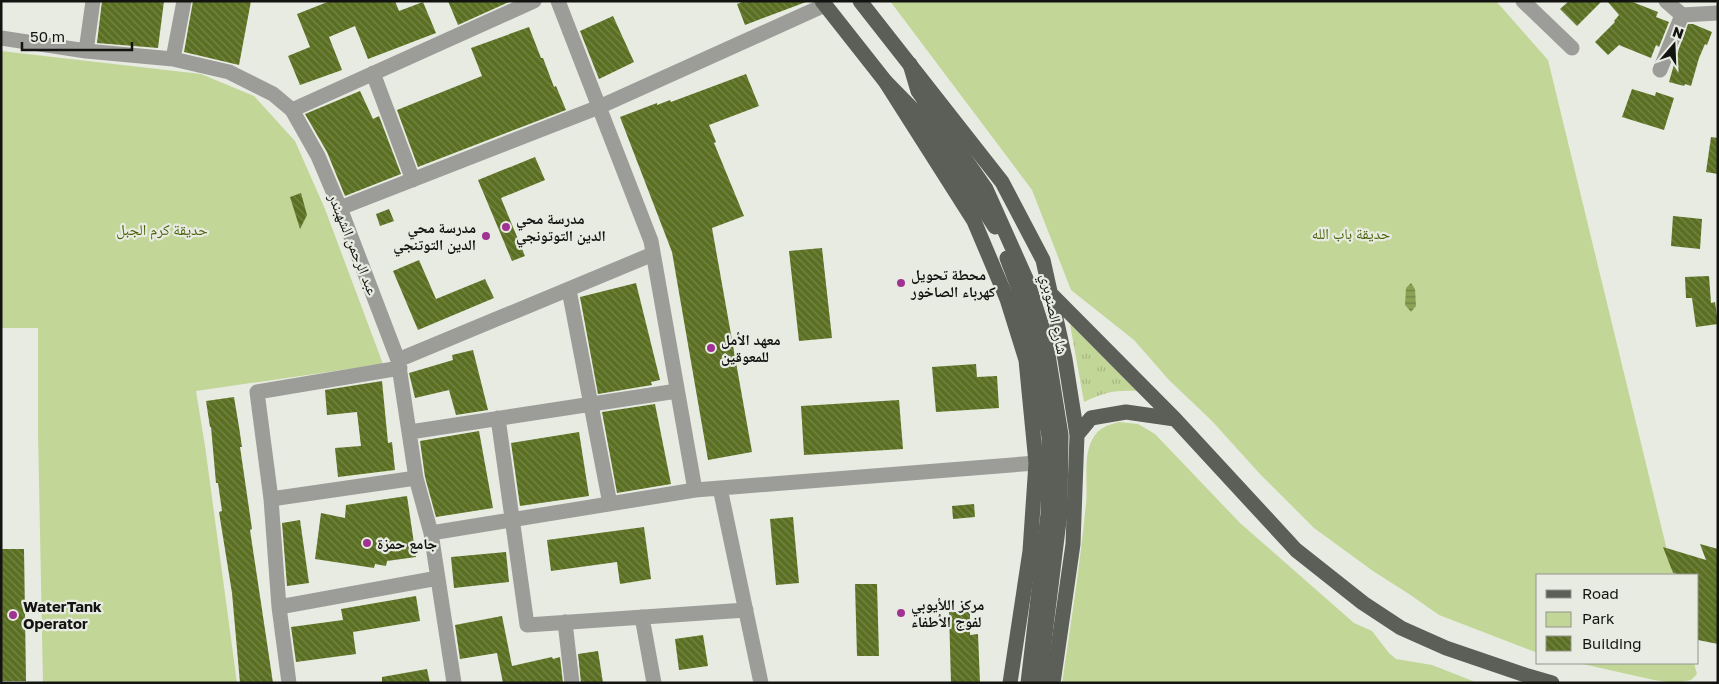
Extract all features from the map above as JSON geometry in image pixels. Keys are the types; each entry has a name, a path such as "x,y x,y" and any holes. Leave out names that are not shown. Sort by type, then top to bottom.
{"main road":[{"name":"شارع الصنوبري","path":"860,1 1002,182 1043,260 1065,359 1077,434 1074,544 1053,683"},
{"path":"824,3 885,81 974,221 1007,299 1026,360 1036,463 1030,551 1011,680 1046,683"},
{"path":"910,64 918,91 986,189 1028,283 1044,336 1061,435 1060,513 1039,683"},
{"path":"885,81 932,129 996,230 1018,287 1032,341 1049,437 1048,514 1028,683"},
{"path":"1051,294 1175,419 1296,550 1364,603 1401,628 1446,648 1552,683"},
{"path":"1077,434 1091,418 1126,412 1175,419"}],"street":[{"path":"86,51 93,1"},
{"path":"173,59 184,1"},
{"path":"292,110 534,1"},
{"path":"558,1 651,241 695,490"},
{"path":"1666,1 1682,15 1718,13"},
{"path":"1525,2 1572,48"},
{"path":"340,208 599,107 824,3"},
{"path":"1660,70 1682,15"},
{"name":"عبد الرحمن الشهبندر","path":"1,38 86,51 173,59 229,72 273,94 292,110 318,156 340,208 399,364 416,478 431,533 454,683"},
{"path":"373,73 413,180"},
{"path":"289,683 279,607 271,498 257,392 399,364 654,254"},
{"path":"569,290 610,504"},
{"path":"410,432 677,391"},
{"path":"498,418 527,625 746,610"},
{"path":"431,533 695,490 1036,463"},
{"path":"271,498 416,478"},
{"path":"720,488 761,683"},
{"path":"279,607 438,578"},
{"path":"642,617 654,683"},
{"path":"565,622 572,683"}],"green space":[{"name":"حديقة باب الله","path":"890,1 1496,1 1548,60 1673,574 1536,574 1536,652 1439,615 1373,571 1314,528 1259,473 1212,421 1169,380 1134,340 1071,290 1032,190"},
{"name":"حديقة كرم الجبل","path":"1,51 201,74 254,96 295,141 325,209 383,364 196,391 237,683 43,683 38,328 1,328"},
{"path":"1070,324 1137,391 1110,392 1084,402"},
{"path":"1119,422 1138,424 1155,434 1240,523 1354,623 1372,631 1396,659 1432,665 1478,683 1062,683 1084,526 1089,447 1100,430"},
{"path":"1582,664 1694,664 1697,674 1691,680 1676,683"}],"shaded area":[{"path":"1411,283 1415,289 1416,306 1411,312 1405,305 1406,288"}],"building":[{"path":"102,1 164,1 158,48 97,43"},
{"path":"193,1 251,1 239,65 184,52"},
{"path":"330,1 395,1 399,11 423,2 436,33 368,59 355,26 329,37 342,70 300,85 288,56 310,47 297,14"},
{"path":"448,1 511,1 458,25"},
{"path":"745,1 806,2 745,25 737,4"},
{"path":"1569,1 1602,1 1577,26 1560,9"},
{"path":"1607,1 1630,1 1658,12 1656,17 1669,22 1659,47 1656,45 1651,58 1619,45 1608,55 1595,42 1615,22 1619,15"},
{"path":"613,16 634,62 599,79 580,31"},
{"path":"1688,24 1693,24 1712,32 1699,58 1691,86 1685,84 1684,86 1669,82"},
{"path":"529,27 541,58 543,58 554,87 556,86 566,110 418,167 397,110 482,76 471,48"},
{"path":"746,74 759,106 709,125 716,142 714,143 744,216 712,228 752,452 708,460 672,252 620,117 657,103 657,105 670,100 671,102"},
{"path":"1632,89 1655,96 1656,92 1674,98 1664,130 1622,117"},
{"path":"360,91 373,119 379,116 401,174 345,196 327,152 305,114"},
{"path":"1711,137 1718,138 1718,174 1706,172"},
{"name":"مدرسة محي الدين التوتونجي","path":"535,157 545,180 501,198 525,256 512,261 478,180"},
{"path":"301,193 307,215 300,229 290,197"},
{"path":"389,209 394,221 380,226 376,214"},
{"path":"1673,216 1702,219 1700,249 1671,246"},
{"path":"822,248 832,338 799,341 789,251"},
{"path":"419,260 436,299 485,279 494,298 418,330 393,271"},
{"path":"1709,276 1711,303 1715,302 1718,324 1696,327 1692,298 1686,298 1685,277"},
{"path":"636,283 660,380 651,382 652,385 598,394 580,297"},
{"path":"473,350 488,410 456,415 449,390 415,398 409,373 453,360 452,355"},
{"path":"976,364 977,377 997,376 999,408 936,412 932,367"},
{"path":"382,381 388,443 392,442 395,470 338,477 335,448 361,446 357,412 327,415 325,390"},
{"path":"234,397 252,529 250,530 273,683 240,683 232,593 219,512 222,511 218,483 216,483 211,427 206,401"},
{"path":"899,400 903,449 804,455 801,406"},
{"path":"655,404 671,484 617,493 602,412"},
{"path":"479,431 493,508 436,517 425,477 420,441"},
{"path":"579,432 589,496 520,506 511,443"},
{"path":"407,496 416,557 387,561 386,566 375,564 374,568 315,559 321,513 345,518 346,505"},
{"path":"974,504 975,517 953,519 952,506"},
{"path":"793,517 799,583 776,585 770,519"},
{"path":"300,520 309,583 287,586 282,523"},
{"path":"644,527 651,579 620,584 617,562 551,571 547,540"},
{"path":"1700,544 1718,549 1718,644 1699,640 1699,574 1673,573 1663,547 1706,560"},
{"name":"WaterTank Operator","path":"1,549 24,549 26,681 1,681"},
{"path":"506,552 509,582 454,588 451,557"},
{"path":"855,584 877,584 879,656 857,656"},
{"path":"416,596 420,621 353,632 356,654 296,662 291,627 343,620 341,609"},
{"path":"949,612 970,612 970,635 978,634 980,683 951,683"},
{"path":"502,616 512,666 560,657 563,683 503,683 497,653 460,659 455,625"},
{"path":"703,635 708,666 679,670 675,639"},
{"path":"598,651 603,683 581,683 578,654"},
{"path":"427,669 430,683 382,683 382,677"}],"place":[{"name":"مدرسة محي الدين التوتونجي","path":"506,227"},
{"name":"مدرسة محي الدين التوتنجي","path":"486,236"},
{"name":"محطة تحويل كهرباء الصاخور","path":"901,283"},
{"name":"معهد الأمل للمعوقين","path":"711,348"},
{"name":"جامع حمزة","path":"367,543"},
{"name":"مركز اللأيوبي لفوج الأطفاء","path":"901,613"},
{"name":"WaterTank Operator","path":"13,615"}]}
